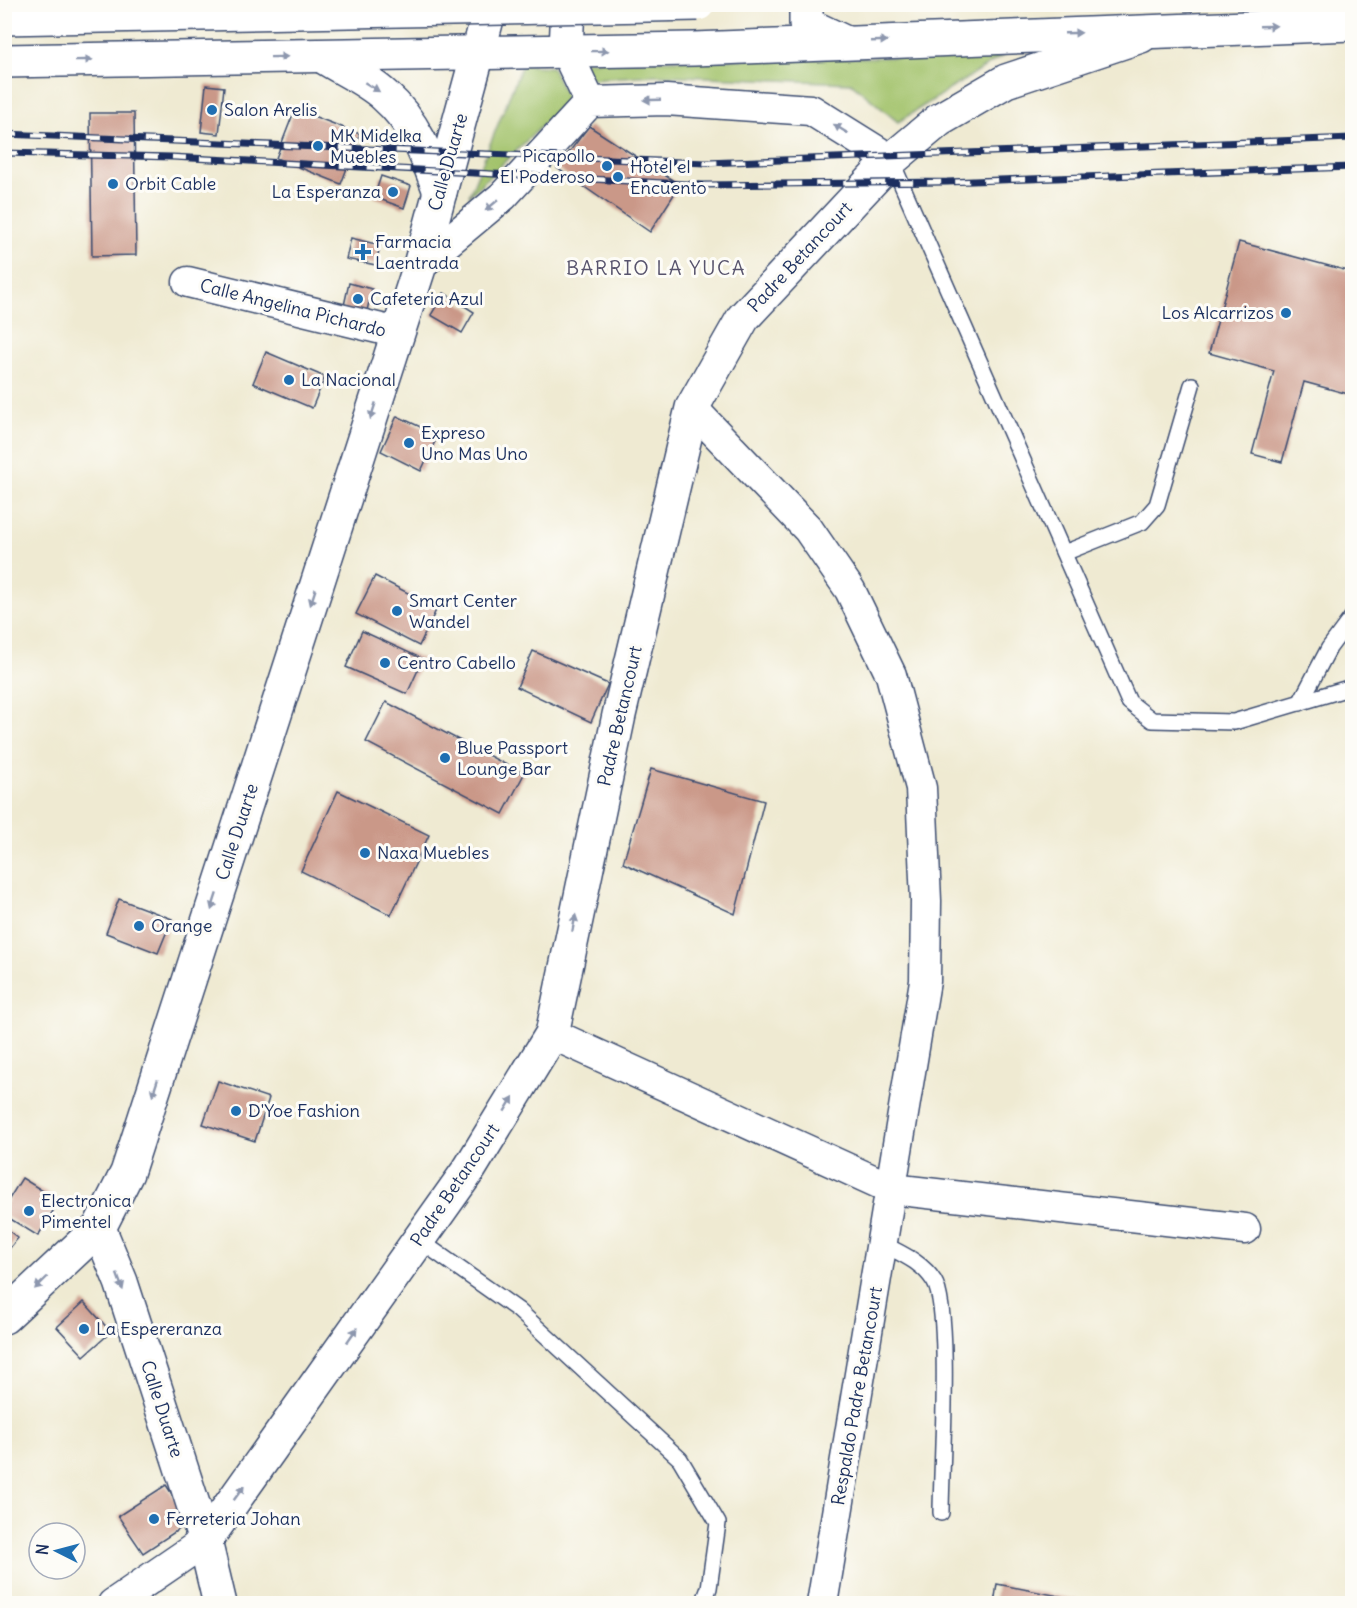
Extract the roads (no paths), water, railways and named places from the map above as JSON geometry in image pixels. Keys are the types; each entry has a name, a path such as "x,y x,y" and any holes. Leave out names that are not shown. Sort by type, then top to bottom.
{"main road":[{"path":"4,60 65,31 74,22 79,4"},
{"name":"Calle Duarte","path":"220,1604 205,1541 121,1282 99,1228 127,1173 420,265 491,4"},
{"path":"541,4 566,51"},
{"path":"566,51 568,4"},
{"path":"4,18 698,4"},
{"path":"806,4 806,24 844,42"},
{"path":"4,60 566,51 1353,24"},
{"name":"Padre Betancourt","path":"205,1541 470,1167 552,1034 617,726 692,408 743,318 891,160 939,120 1006,81 1160,29"},
{"path":"322,56 385,95 412,126 426,153 440,192"},
{"path":"4,1317 99,1228"}],"street":[{"path":"566,51 590,102"},
{"path":"420,265 503,196 590,102 666,100 811,110 891,160"},
{"name":"Calle Angelina Pichardo","path":"188,282 398,333"},
{"name":"Respaldo Padre Betancourt","path":"692,408 808,529 850,590 891,675 921,788 925,981 822,1604"},
{"path":"552,1034 892,1189 1245,1229"},
{"path":"113,1604 205,1541"}],"lane":[{"path":"891,160 1129,702 1152,720 1234,722 1353,687"},
{"path":"1064,554 1142,522 1157,505 1192,385"},
{"path":"1300,703 1329,648 1353,618"},
{"path":"419,1240 518,1310 680,1459 718,1523 708,1588 703,1604"},
{"path":"883,1244 919,1263 935,1282 944,1318 941,1513"}],"railway":[{"path":"4,134 706,163 1352,138"},
{"path":"4,153 172,157 703,185 947,182 1352,167"}],"place":[{"name":"Salon Arelis","path":"212,110"},
{"name":"MK Midelka Muebles","path":"318,146"},
{"name":"Picapollo El Poderoso","path":"607,166"},
{"name":"Hotel el Encuento","path":"618,177"},
{"name":"Orbit Cable","path":"113,184"},
{"name":"La Esperanza","path":"393,192"},
{"name":"Farmacia Laentrada","path":"363,252"},
{"name":"Cafeteria Azul","path":"358,299"},
{"name":"Los Alcarrizos","path":"1286,313"},
{"name":"La Nacional","path":"289,380"},
{"name":"Expreso Uno Mas Uno","path":"409,443"},
{"name":"Smart Center Wandel","path":"397,611"},
{"name":"Centro Cabello","path":"385,663"},
{"name":"Blue Passport Lounge Bar","path":"445,758"},
{"name":"Naxa Muebles","path":"365,853"},
{"name":"Orange","path":"139,926"},
{"name":"D'Yoe Fashion","path":"236,1111"},
{"name":"Electronica Pimentel","path":"29,1211"},
{"name":"La Espereranza","path":"84,1329"},
{"name":"Ferreteria Johan","path":"154,1519"}],"district":[{"name":"BARRIO LA YUCA","path":"656,268"}]}
